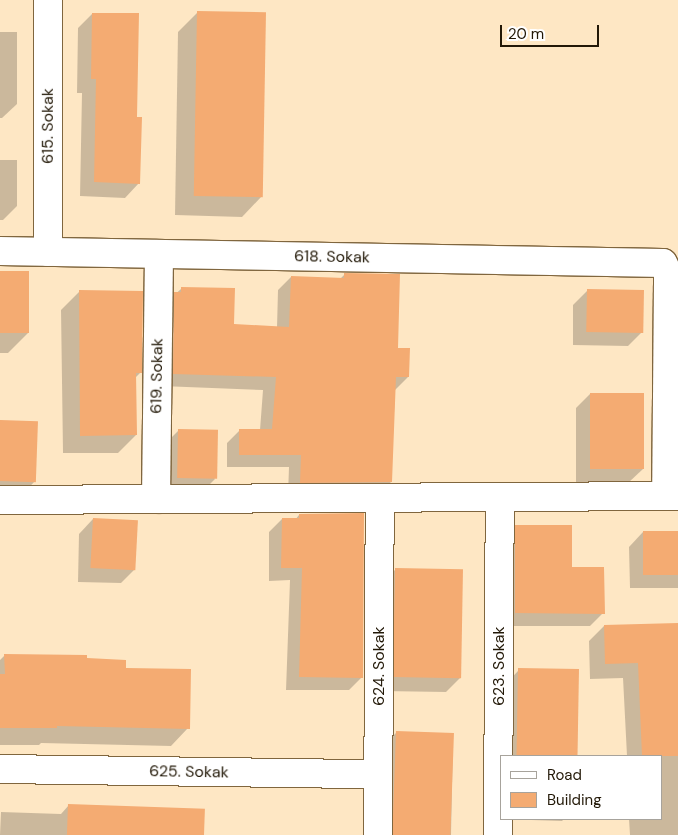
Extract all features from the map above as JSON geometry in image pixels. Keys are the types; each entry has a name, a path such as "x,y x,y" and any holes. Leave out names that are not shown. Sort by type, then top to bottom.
{"street":[{"name":"615. Sokak","path":"48,0 48,252"},
{"name":"618. Sokak","path":"0,251 663,263 668,273 672,496"},
{"name":"619. Sokak","path":"156,499 159,254"},
{"path":"0,500 672,496"},
{"name":"623. Sokak","path":"498,835 500,497"},
{"name":"624. Sokak","path":"378,835 380,498"},
{"name":"625. Sokak","path":"0,769 378,774"}],"building":[{"path":"197,11 266,12 263,197 194,196"},
{"path":"92,13 139,13 137,117 142,117 140,184 94,182 96,79 91,79"},
{"path":"0,271 29,271 29,333 0,333"},
{"path":"344,273 400,274 398,348 410,348 409,377 396,377 392,482 300,483 301,455 239,455 239,429 272,429 276,377 173,374 174,292 181,292 181,287 235,288 234,324 289,327 291,276 344,278"},
{"path":"587,289 644,290 643,333 586,332"},
{"path":"79,290 143,291 142,373 136,373 137,435 80,436"},
{"path":"590,393 644,393 644,469 590,469"},
{"path":"0,420 38,421 36,482 0,481"},
{"path":"178,429 218,430 217,479 177,478"},
{"path":"364,513 363,678 299,677 302,568 281,568 282,518 299,518 299,514"},
{"path":"93,518 138,520 135,570 90,568"},
{"path":"515,525 572,525 572,567 604,567 605,614 515,613"},
{"path":"643,531 678,531 678,575 643,575"},
{"path":"395,568 463,569 461,678 393,677"},
{"path":"678,623 678,756 642,755 638,663 605,664 604,625"},
{"path":"4,654 87,655 87,658 126,660 126,668 191,669 190,729 57,726 57,728 0,728 0,674 5,674"},
{"path":"518,668 579,669 577,755 516,755"},
{"path":"396,731 454,733 450,835 392,835"},
{"path":"68,804 205,809 204,835 67,835"}]}
